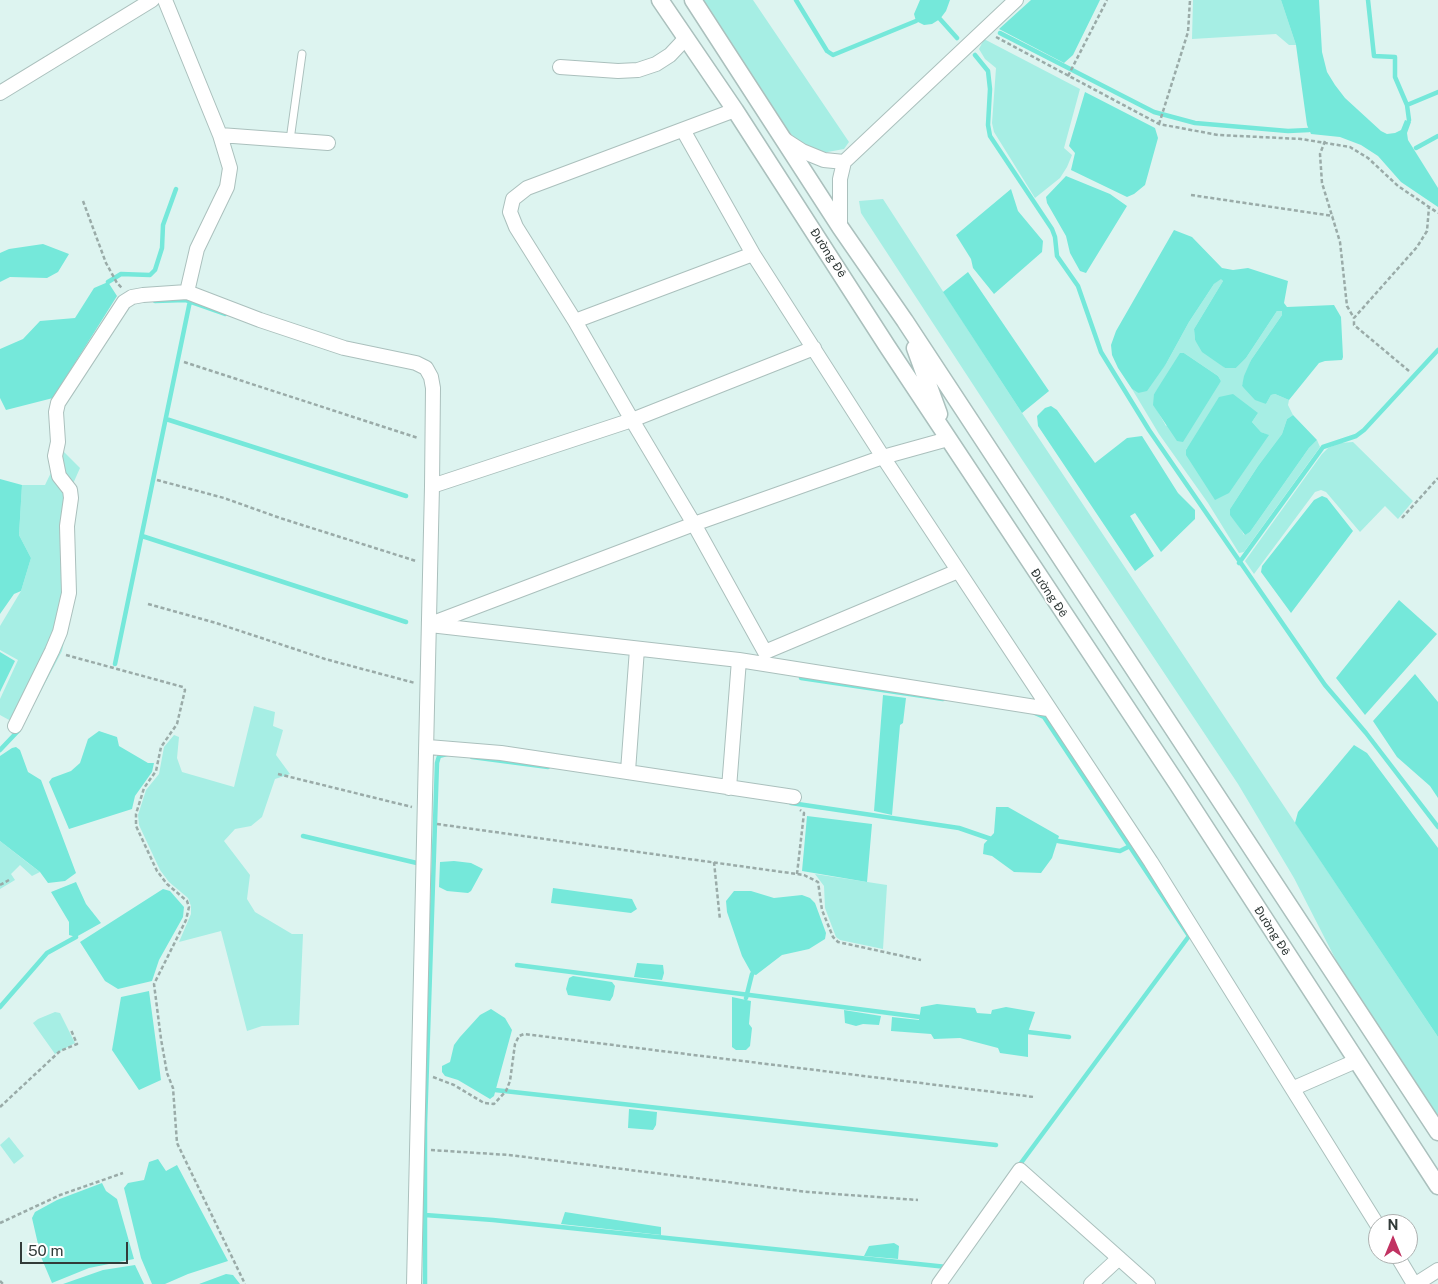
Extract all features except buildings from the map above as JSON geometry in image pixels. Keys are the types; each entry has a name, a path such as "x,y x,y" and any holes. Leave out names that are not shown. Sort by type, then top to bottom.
{"street":[{"path":"0,93 152,0"},
{"path":"165,0 220,135 230,168 229,178 197,249 187,292"},
{"name":"Đường Đê","path":"660,0 735,110 948,440 1178,786 1438,1186"},
{"name":"Đường Đê","path":"693,0 840,227 905,321 1438,1132"},
{"path":"840,227 840,180 844,162 1016,0"},
{"path":"560,67 618,71 638,70 663,60 686,38"},
{"path":"735,110 527,188 513,199 510,212 516,226 575,321 694,524 763,658"},
{"path":"683,130 753,254 883,457 1151,862 1294,1088 1371,1214"},
{"path":"220,135 328,143"},
{"path":"784,139 802,151 824,160 844,162"},
{"path":"575,321 753,254"},
{"path":"15,726 60,632 69,593 67,526 70,490 59,476 55,456 58,431 56,412 58,403 124,302 132,297 187,292 260,320 344,348 416,363 426,368 432,377 433,388 431,566 414,1284"},
{"path":"430,625 694,524 883,457 948,440 905,321"},
{"path":"432,486 632,420 814,348"},
{"path":"763,658 958,571"},
{"path":"430,625 739,660 763,658 1048,708"},
{"path":"628,771 637,649"},
{"path":"729,788 739,660"},
{"path":"428,746 501,753 628,771 729,788 797,804"},
{"path":"1294,1088 1356,1060"},
{"path":"939,1284 1020,1170 1148,1284"},
{"path":"1091,1284 1119,1258"},
{"path":"1402,1264 1415,1284 1438,1270"}],"lane":[{"path":"290,140 302,54"}],"path":[{"path":"1068,76 1107,0"},
{"path":"1159,124 1188,32 1190,0"},
{"path":"983,31 1159,124 1218,135 1340,143 1358,151 1398,186 1438,213"},
{"path":"1325,142 1320,154 1322,183 1340,242 1347,306 1354,318 1354,324 1409,371"},
{"path":"1191,195 1333,216"},
{"path":"83,201 106,263 117,283 132,297"},
{"path":"1354,318 1417,247 1427,231 1429,207"},
{"path":"184,362 413,437 432,440"},
{"path":"1402,518 1438,478"},
{"path":"157,480 224,498 280,518 431,566"},
{"path":"148,604 216,623 325,659 429,687"},
{"path":"52,651 183,687 186,690 177,724 161,747 156,771 144,788 136,814 136,826 157,870 167,884 187,901 189,907 186,920 154,984 160,1038 175,1103 177,1143 245,1284"},
{"path":"278,774 426,817 812,877 818,882 822,910 833,938 838,942 921,960"},
{"path":"797,804 804,814 797,874"},
{"path":"714,862 720,920"},
{"path":"0,885 9,880"},
{"path":"0,1107 60,1052 77,1044 70,1030"},
{"path":"419,1074 454,1085 484,1103 494,1104 503,1096 510,1081 517,1040 524,1034 531,1034 1034,1097"},
{"path":"417,1149 509,1155 808,1192 918,1200"},
{"path":"0,1223 60,1195 123,1173"},
{"path":"0,1281 3,1284"}],"shaded area":[{"path":"700,0 753,0 849,142 844,149 822,153 800,143 783,126"},
{"path":"920,0 950,0 946,11 940,19 932,24 924,25 916,21 914,14"},
{"path":"1031,0 1100,0 1073,55 1064,63 999,29"},
{"path":"1193,0 1281,0 1296,45 1289,45 1276,34 1192,39"},
{"path":"1281,0 1319,0 1322,52 1327,72 1345,98 1381,131 1387,134 1395,133 1401,130 1405,120 1411,122 1407,133 1408,140 1438,188 1438,207 1401,182 1378,156 1361,145 1340,137 1311,134 1307,125 1296,45"},
{"path":"984,39 1080,89 1064,148 1072,155 1060,178 1035,198 994,132 992,123 996,68 985,59 979,49"},
{"path":"1085,92 1155,128 1158,138 1145,185 1134,194 1127,197 1071,170 1075,153 1069,146"},
{"path":"1066,176 1110,194 1127,206 1086,273 1080,271 1070,253 1066,236 1047,203 1046,197"},
{"path":"1011,189 1018,211 1043,241 1042,252 994,294 973,268 971,259 956,235"},
{"path":"883,199 1022,413 1438,1037 1438,1116 1338,964 1294,878 1238,784 861,213 859,201"},
{"path":"1174,230 1192,237 1222,268 1233,270 1248,268 1288,281 1284,303 1287,307 1334,305 1341,317 1342,360 1319,363 1289,400 1275,394 1271,395 1266,404 1255,400 1242,386 1244,376 1251,360 1282,315 1282,311 1277,311 1246,358 1236,368 1225,368 1202,352 1195,340 1194,329 1223,281 1221,279 1214,284 1189,322 1166,364 1147,391 1138,393 1132,389 1118,368 1112,355 1111,345 1116,331"},
{"path":"43,244 69,254 58,272 47,278 10,277 0,282 0,253 9,249"},
{"path":"968,272 1049,391 1022,413 943,292"},
{"path":"1221,278 1223,281 1194,329 1195,340 1225,368 1236,368 1246,358 1277,311 1282,310 1282,315 1251,360 1242,386 1266,404 1271,395 1275,394 1289,400 1288,405 1293,415 1287,419 1282,434 1230,509 1244,535 1250,532 1309,448 1317,440 1320,447 1244,552 1239,553 1208,503 1159,434 1132,389 1138,393 1166,364 1189,322 1214,284","holes":["1184,353 1218,376 1221,381 1166,426 1154,405 1154,394","1258,413 1252,422 1261,432 1268,435 1186,449"]},
{"path":"108,282 117,296 53,398 6,410 0,398 0,349 23,339 40,321 75,318 94,288"},
{"path":"1180,353 1184,353 1218,376 1221,381 1183,442 1177,441 1153,405 1154,394"},
{"path":"1233,394 1258,413 1252,422 1261,432 1269,435 1229,493 1215,500 1186,455 1186,450 1219,397"},
{"path":"1051,406 1057,410 1095,463 1127,438 1142,436 1178,493 1195,510 1195,519 1161,552 1135,513 1130,516 1154,556 1135,571 1038,426 1037,416 1045,408"},
{"path":"1293,415 1317,440 1309,448 1250,532 1245,535 1230,515 1230,509 1282,434 1287,419"},
{"path":"1353,442 1413,501 1398,519 1385,506 1360,532 1326,492 1321,490 1315,492 1254,574 1245,561 1322,454 1328,448 1340,443"},
{"path":"62,450 80,468 72,486 68,623 62,651 22,727 0,715 0,699 18,660 0,650 0,626 21,591 31,558 19,535 22,485 45,485"},
{"path":"0,479 22,485 19,535 31,558 21,591 14,594 0,614"},
{"path":"1322,496 1327,498 1353,531 1291,613 1261,572 1262,566 1314,500"},
{"path":"1399,600 1437,634 1365,715 1336,678"},
{"path":"0,652 15,661 0,692"},
{"path":"1415,674 1438,702 1438,798 1430,786 1397,757 1373,721"},
{"path":"883,695 906,698 903,723 900,725 892,815 874,811"},
{"path":"254,706 275,712 273,726 283,730 276,755 290,774 275,779 262,817 251,826 235,829 224,841 250,875 247,899 255,912 292,934 303,934 299,1025 262,1026 247,1031 221,931 179,942 191,914 191,906 188,898 169,882 160,870 139,825 138,815 146,790 159,774 164,747 174,735 179,737 177,758 182,772 234,787"},
{"path":"99,731 117,737 119,746 148,763 154,763 152,772 135,796 132,809 69,829 49,782 52,778 71,771 80,763 88,739"},
{"path":"1354,745 1367,753 1438,848 1438,1037 1295,823 1298,812"},
{"path":"16,747 20,750 28,772 41,780 76,873 65,881 48,883 40,872 0,841 0,756"},
{"path":"996,807 1008,807 1059,836 1052,858 1041,873 1014,872 992,856 983,854 984,844 994,833"},
{"path":"807,816 872,824 867,882 802,871"},
{"path":"0,841 40,872 32,876 20,865 11,874 15,880 0,889"},
{"path":"440,862 471,863 483,869 468,893 447,891 439,887"},
{"path":"815,874 887,885 883,949 840,940 836,937 825,908 824,886"},
{"path":"76,882 86,904 101,923 76,937 69,935 69,922 51,892"},
{"path":"553,888 632,899 637,909 631,913 551,903"},
{"path":"163,889 170,891 184,907 183,917 159,960 152,981 118,989 105,981 80,942"},
{"path":"734,891 751,891 774,898 802,895 810,898 815,903 826,933 825,939 809,949 782,955 756,975 752,974 742,956 727,912 726,901"},
{"path":"637,963 663,965 664,973 662,980 634,977"},
{"path":"573,976 612,982 615,986 613,996 610,1001 568,995 566,989 569,978"},
{"path":"149,991 161,1080 139,1090 112,1050 121,997"},
{"path":"732,997 751,1001 749,1024 752,1028 750,1046 746,1050 736,1050 732,1047"},
{"path":"937,1004 975,1008 977,1013 991,1014 992,1010 1006,1007 1035,1012 1028,1032 1028,1057 1000,1053 998,1048 960,1038 934,1039 931,1034 891,1031 892,1017 919,1020 921,1007"},
{"path":"491,1009 505,1018 512,1030 494,1096 490,1099 458,1080 445,1076 442,1072 442,1066 450,1062 454,1045 460,1037 480,1015"},
{"path":"844,1010 881,1016 879,1025 863,1024 856,1026 845,1023"},
{"path":"55,1012 60,1013 75,1043 55,1054 33,1023"},
{"path":"629,1109 657,1112 656,1125 653,1130 628,1128"},
{"path":"9,1137 24,1156 14,1164 0,1145"},
{"path":"158,1159 166,1171 177,1165 228,1261 188,1274 165,1284 152,1284 141,1258 124,1188 128,1183 144,1180 149,1162"},
{"path":"102,1183 106,1191 117,1199 134,1259 89,1268 52,1283 41,1257 32,1218 35,1212 57,1200"},
{"path":"565,1212 661,1227 661,1235 561,1224"},
{"path":"894,1243 899,1246 898,1259 864,1256 869,1246"},
{"path":"135,1265 144,1284 63,1284 103,1270"},
{"path":"226,1274 233,1275 240,1284 199,1284"}],"waterway":[{"path":"796,0 827,51 833,55 916,21"},
{"path":"1368,0 1374,56 1395,57 1395,77 1407,105 1438,92"},
{"path":"940,19 957,38"},
{"path":"1000,33 1154,112 1195,123 1288,131 1309,130"},
{"path":"975,55 988,71 990,89 988,125 990,136 1052,229 1057,256 1078,286 1101,352 1149,430 1325,685 1366,733 1438,827"},
{"path":"1407,105 1409,120"},
{"path":"1416,148 1438,136"},
{"path":"108,282 121,274 150,275 155,270 162,248 163,225 176,189"},
{"path":"155,301 185,300 225,314"},
{"path":"115,664 190,301"},
{"path":"1239,563 1323,447 1356,436 1364,430 1438,350"},
{"path":"166,419 406,496"},
{"path":"142,536 406,622"},
{"path":"801,678 943,699"},
{"path":"1018,1167 1189,936 1044,717 1035,713"},
{"path":"0,750 18,731"},
{"path":"425,1284 425,1124 437,763 439,756 447,754"},
{"path":"472,757 548,767"},
{"path":"791,803 959,828 991,839"},
{"path":"303,836 421,864"},
{"path":"1058,841 1120,851 1130,846"},
{"path":"0,1007 47,953 76,937"},
{"path":"517,965 920,1017"},
{"path":"746,998 752,974"},
{"path":"1028,1032 1069,1037"},
{"path":"495,1090 996,1145"},
{"path":"425,1215 493,1220 947,1267"}]}
